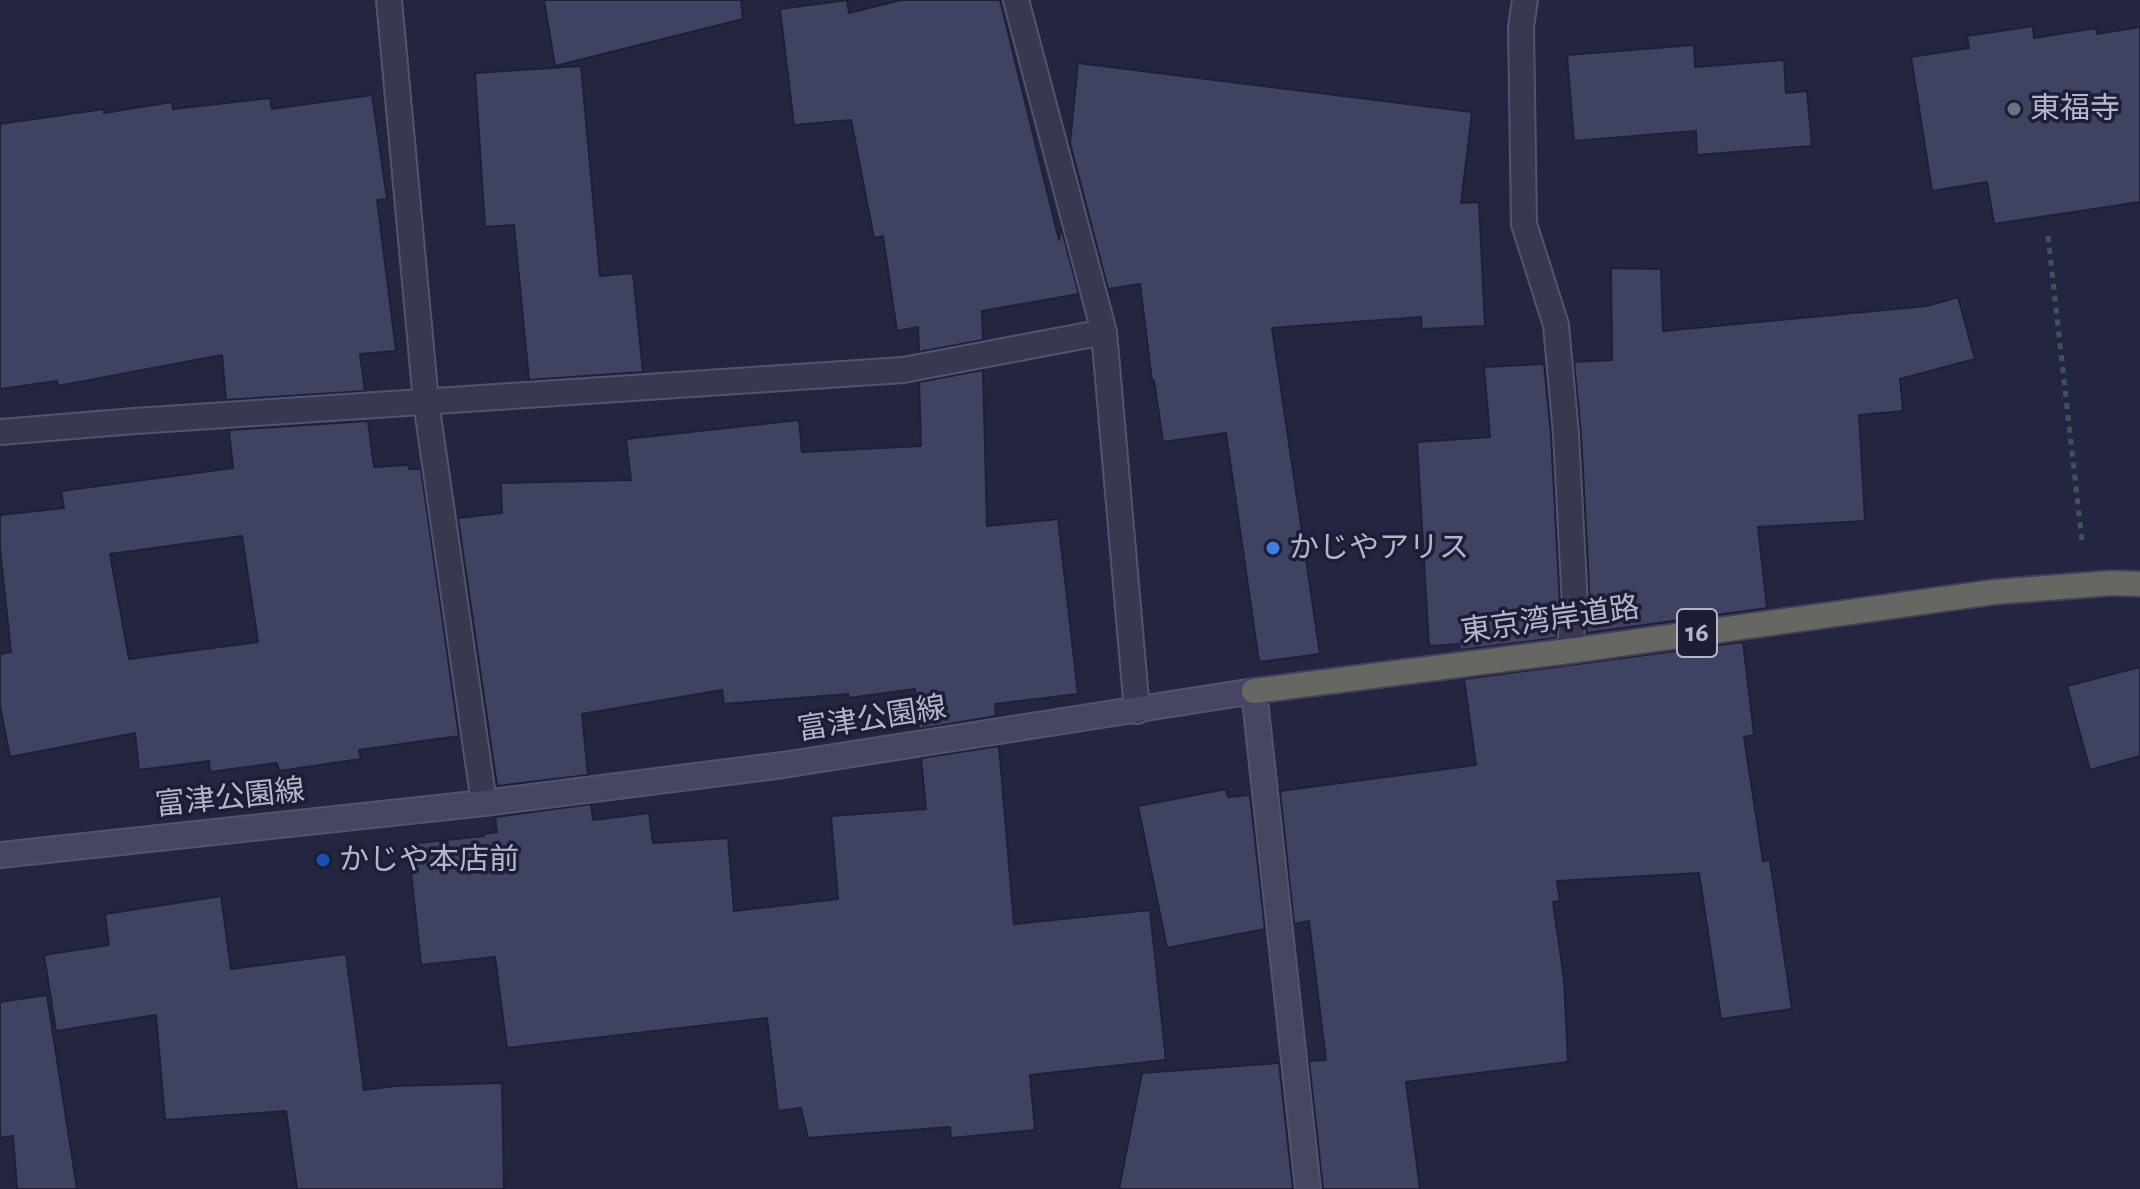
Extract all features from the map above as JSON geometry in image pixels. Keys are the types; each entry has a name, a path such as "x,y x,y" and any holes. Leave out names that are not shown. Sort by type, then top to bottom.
{"highway":[{"name":"東京湾岸道路","path":"1254,691 1994,592 2112,583 2140,584"}],"main road":[{"name":"富津公園線","path":"0,855 484,803 783,765 1254,691"},
{"path":"1254,691 1308,1189"}],"street":[{"path":"389,0 426,402 484,803"},
{"path":"1016,0 1104,332 1137,711"},
{"path":"1525,0 1521,27 1524,224 1556,325 1566,434 1575,605 1569,651"},
{"path":"0,432 903,370 1104,332"}],"path":[{"path":"2048,236 2082,543"}],"building":[{"path":"544,0 741,0 743,19 555,66"},
{"path":"847,0 849,13 901,0 1000,0 1059,240 1061,227 1079,294 982,311 983,340 919,352 918,327 897,331 883,236 874,238 851,120 794,125 780,9"},
{"name":"東福寺","path":"2033,26 2034,38 2096,28 2097,34 2140,27 2140,202 1994,224 1987,182 1932,191 1911,57 1969,48 1967,36"},
{"path":"1694,45 1695,67 1784,60 1786,93 1807,91 1812,146 1697,155 1696,131 1574,141 1567,55"},
{"path":"1078,63 1472,112 1461,203 1479,202 1485,326 1422,329 1421,317 1272,328 1320,654 1259,662 1226,433 1163,442 1140,284 1108,289 1070,143"},
{"path":"581,66 600,276 633,273 643,372 529,380 514,225 485,227 475,73"},
{"path":"372,95 387,199 377,200 396,351 360,354 365,391 226,400 222,355 58,386 57,381 0,389 0,124 172,102 173,109 270,98 272,109"},
{"path":"1611,268 1661,269 1663,331 1927,306 1958,297 1975,359 1900,379 1903,411 1859,415 1865,521 1758,527 1767,608 1586,633 1590,604 1574,362 1612,360"},
{"path":"1544,364 1560,604 1556,638 1460,650 1459,644 1429,646 1417,442 1490,437 1484,367"},
{"path":"983,370 987,526 1058,519 1078,694 995,704 996,716 919,729 915,689 849,698 848,694 724,704 722,690 582,714 588,775 497,786 458,518 502,513 501,483 631,480 626,439 799,420 802,452 921,446 919,382"},
{"path":"368,421 374,467 408,465 409,469 421,469 459,736 359,750 361,759 279,771 277,763 210,772 209,761 139,770 135,733 10,757 0,706 0,654 11,652 0,549 0,515 64,508 61,491 233,468 229,430","holes":["242,536 258,642 129,659 110,554"]},
{"path":"1743,642 1754,735 1744,737 1763,861 1770,860 1792,1009 1721,1019 1699,873 1557,881 1560,901 1553,902 1564,979 1568,1062 1406,1082 1420,1189 1323,1189 1309,1061 1326,1060 1309,921 1294,924 1280,791 1476,765 1464,679"},
{"path":"2140,667 2140,756 2090,770 2067,686"},
{"path":"999,746 1014,924 1150,910 1166,1060 1030,1075 1035,1130 951,1138 950,1127 808,1138 801,1108 778,1111 767,1018 507,1048 495,957 421,965 408,844 484,836 497,832 495,817 591,804 593,820 649,813 653,843 728,838 734,911 838,899 831,816 926,809 921,758"},
{"path":"1226,789 1228,797 1250,795 1265,929 1167,948 1138,806"},
{"path":"221,896 231,969 346,954 364,1090 502,1083 504,1189 297,1189 286,1111 165,1120 156,1015 56,1031 44,955 109,945 105,914"},
{"path":"47,995 77,1189 17,1189 13,1136 0,1138 0,1002"},
{"path":"1279,1063 1293,1189 1119,1189 1142,1073"}],"place":[{"name":"東福寺","path":"2014,109"},
{"name":"かじやアリス","path":"1273,548"},
{"name":"かじや本店前","path":"323,860"}]}
